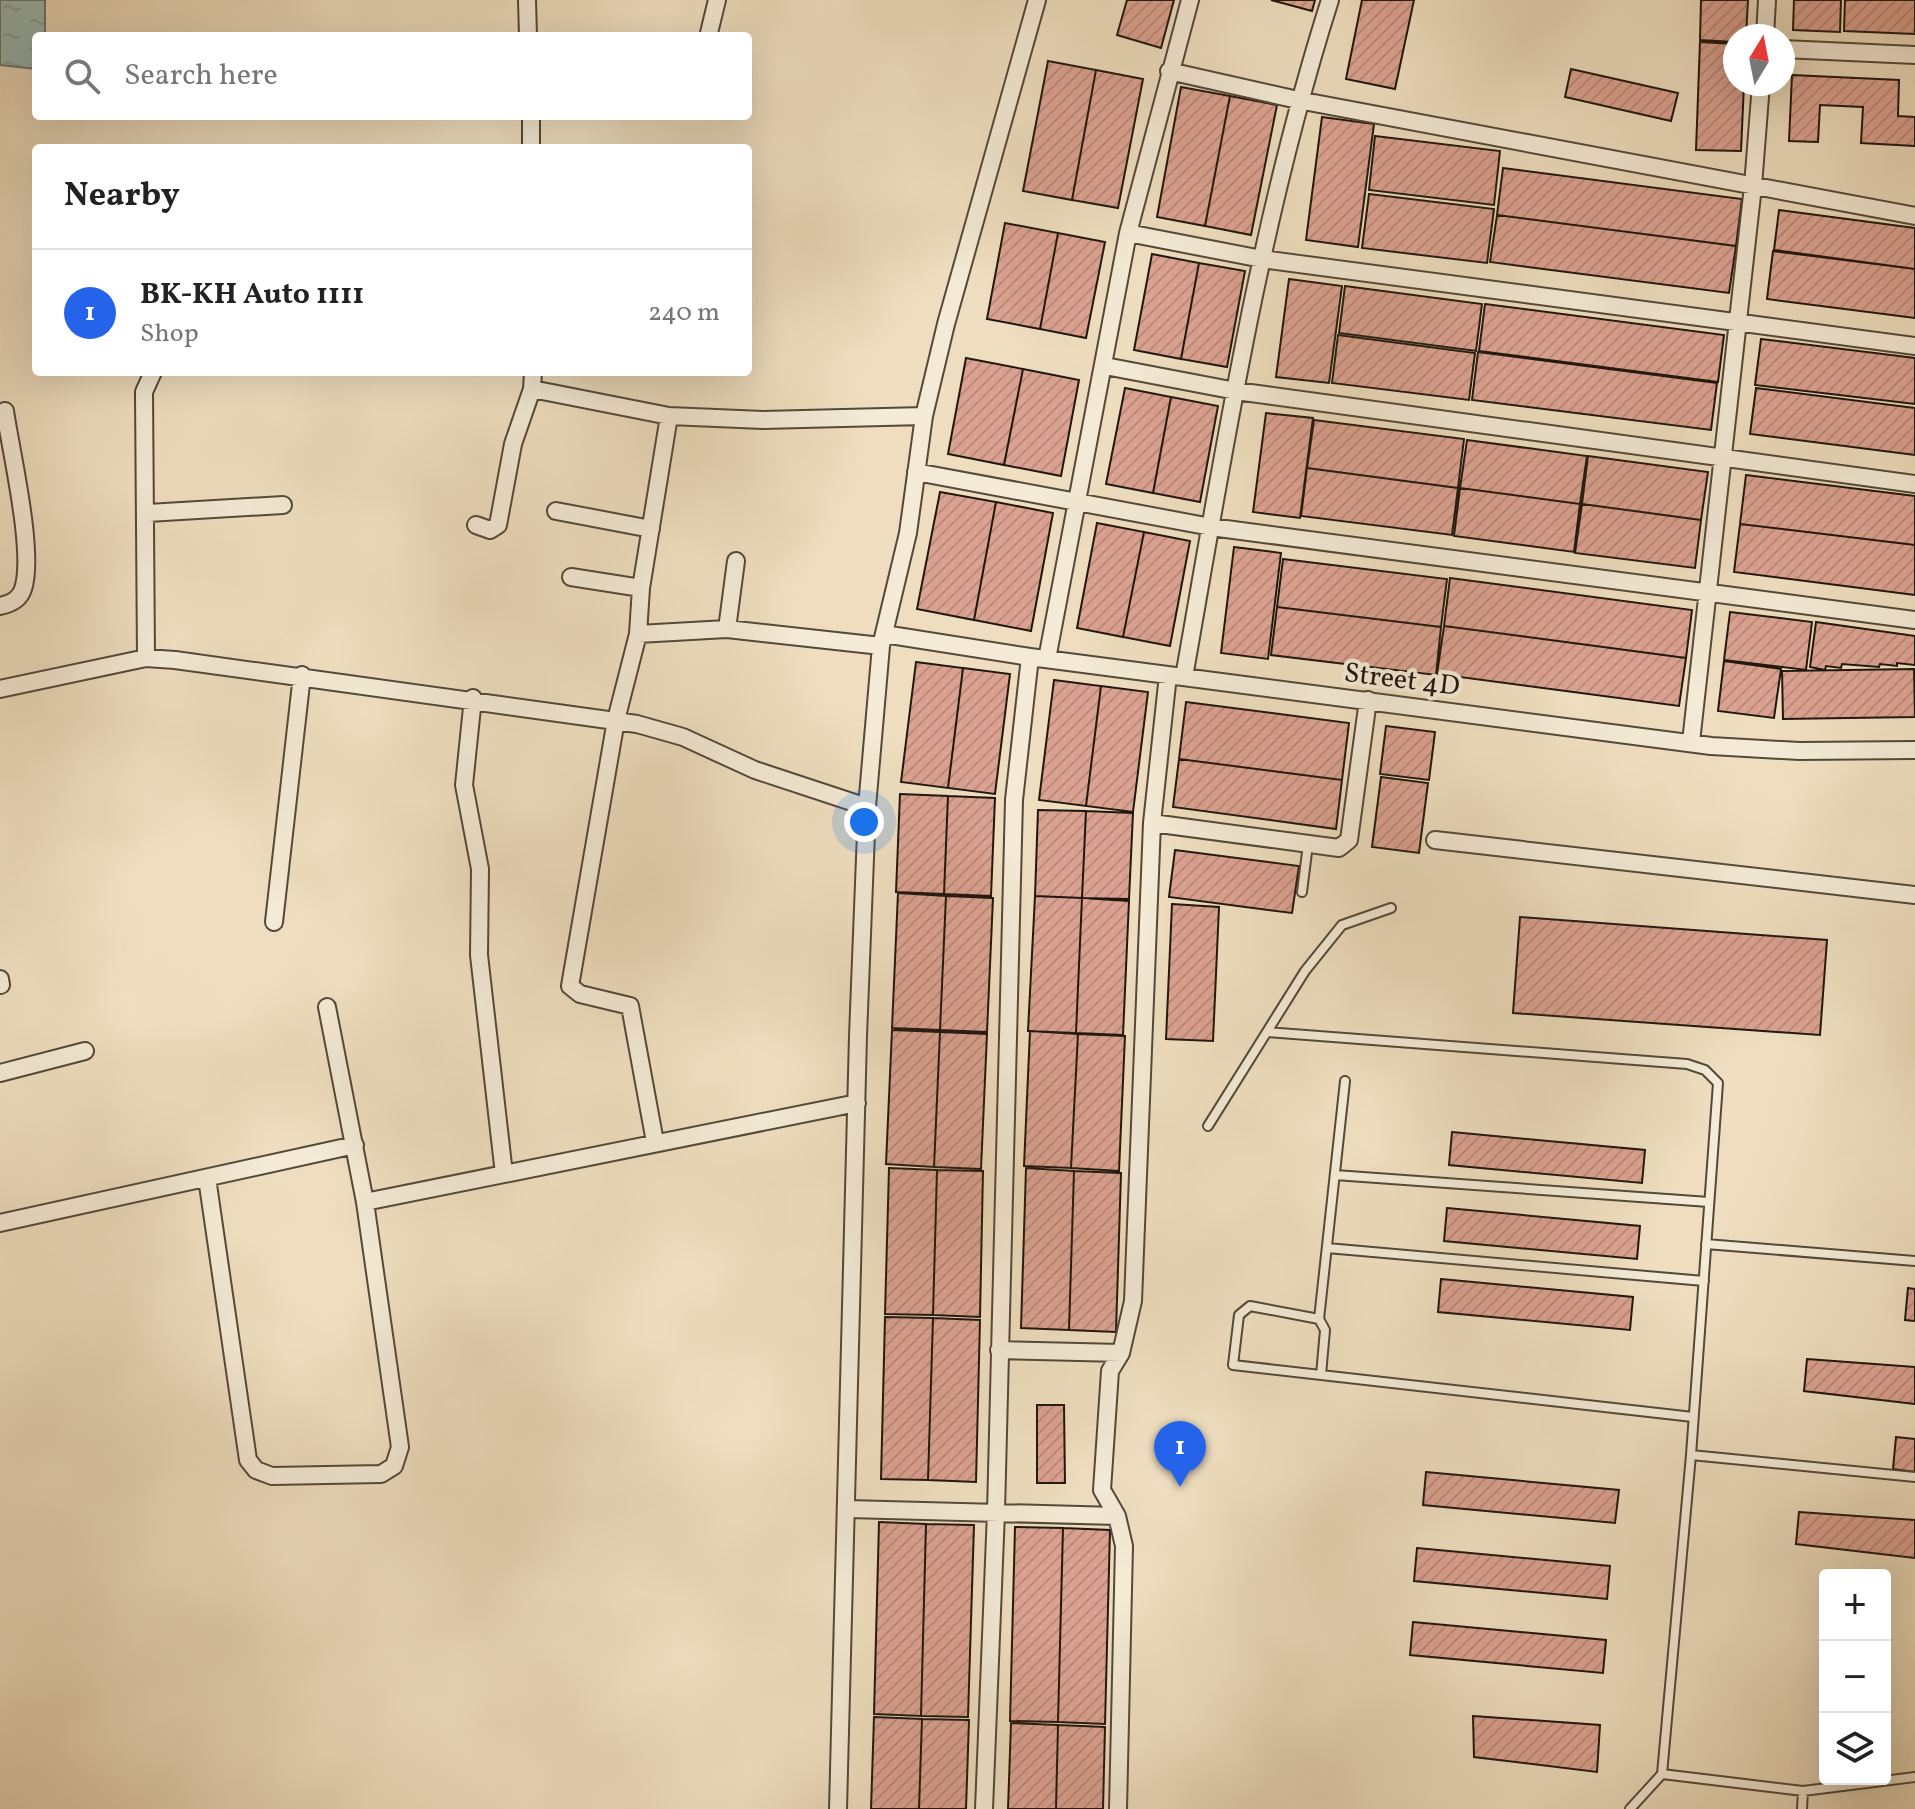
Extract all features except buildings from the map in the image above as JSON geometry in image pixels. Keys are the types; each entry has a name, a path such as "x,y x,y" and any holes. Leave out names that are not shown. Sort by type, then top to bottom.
{"street":[{"path":"527,0 528,32"},
{"path":"709,32 717,0"},
{"path":"984,1809 996,1512 1014,800 1039,658 1077,503 1105,366 1128,233 1190,0"},
{"path":"1118,1809 1124,1546 1117,1516 1102,1490 1110,1371 1121,1353 1133,1301 1152,823 1176,676 1211,527 1262,259 1298,100 1330,0"},
{"path":"1766,24 1767,0"},
{"path":"838,1809 867,807 883,640 908,533 924,416 1032,2"},
{"path":"1795,50 1915,55"},
{"path":"1169,71 1298,100 1915,216"},
{"path":"1691,742 1710,591 1760,96"},
{"path":"531,120 531,144"},
{"path":"1128,233 1262,259 1915,346"},
{"path":"1105,366 1236,391 1721,460 1915,484"},
{"path":"146,658 148,513 144,392 151,376"},
{"path":"476,525 490,530 498,525 513,444 532,389 533,376"},
{"path":"532,389 669,416 778,420 924,416"},
{"path":"0,606 10,604 23,591 27,561 5,411"},
{"path":"655,1142 630,1006 580,994 570,986 616,720 638,634 641,588 669,416"},
{"path":"916,472 1211,527 1915,620"},
{"path":"148,513 283,505"},
{"path":"556,511 651,529"},
{"path":"727,629 736,561"},
{"path":"571,577 641,588"},
{"name":"Street 4D","path":"638,634 727,629 883,640 1691,742 1799,751 1915,750"},
{"path":"0,689 146,658 473,698 616,720 683,737 755,770 867,807"},
{"path":"274,922 302,675"},
{"path":"473,698 464,785 480,869 479,955 504,1174"},
{"path":"1152,823 1339,848 1349,840 1368,700"},
{"path":"1435,840 1915,895"},
{"path":"207,1178 248,1460 256,1470 272,1476 381,1474 394,1466 400,1447 365,1202 327,1007"},
{"path":"0,1073 85,1051"},
{"path":"365,1202 857,1103"},
{"path":"0,1223 355,1145"},
{"path":"999,1350 1121,1353"},
{"path":"848,1509 1117,1516"}],"lane":[{"path":"1302,892 1308,844"},
{"path":"1208,1126 1305,971 1342,925 1391,908"},
{"path":"1268,1032 1687,1064 1705,1070 1718,1083 1691,1455 1662,1774 1630,1809"},
{"path":"1321,1375 1325,1330 1319,1319 1345,1081"},
{"path":"1335,1175 1709,1202"},
{"path":"1706,1244 1915,1261"},
{"path":"1327,1248 1704,1281"},
{"path":"1319,1319 1250,1306 1239,1315 1233,1365 1693,1417"},
{"path":"1691,1455 1915,1477"},
{"path":"1662,1774 1803,1791 1915,1777"},
{"path":"1802,1809 1803,1791"}],"water":[{"path":"0,0 45,0 45,32 32,32 32,69 0,65"}],"place":[{"name":"BK-KH Auto 1111","path":"1180,1487"}]}
